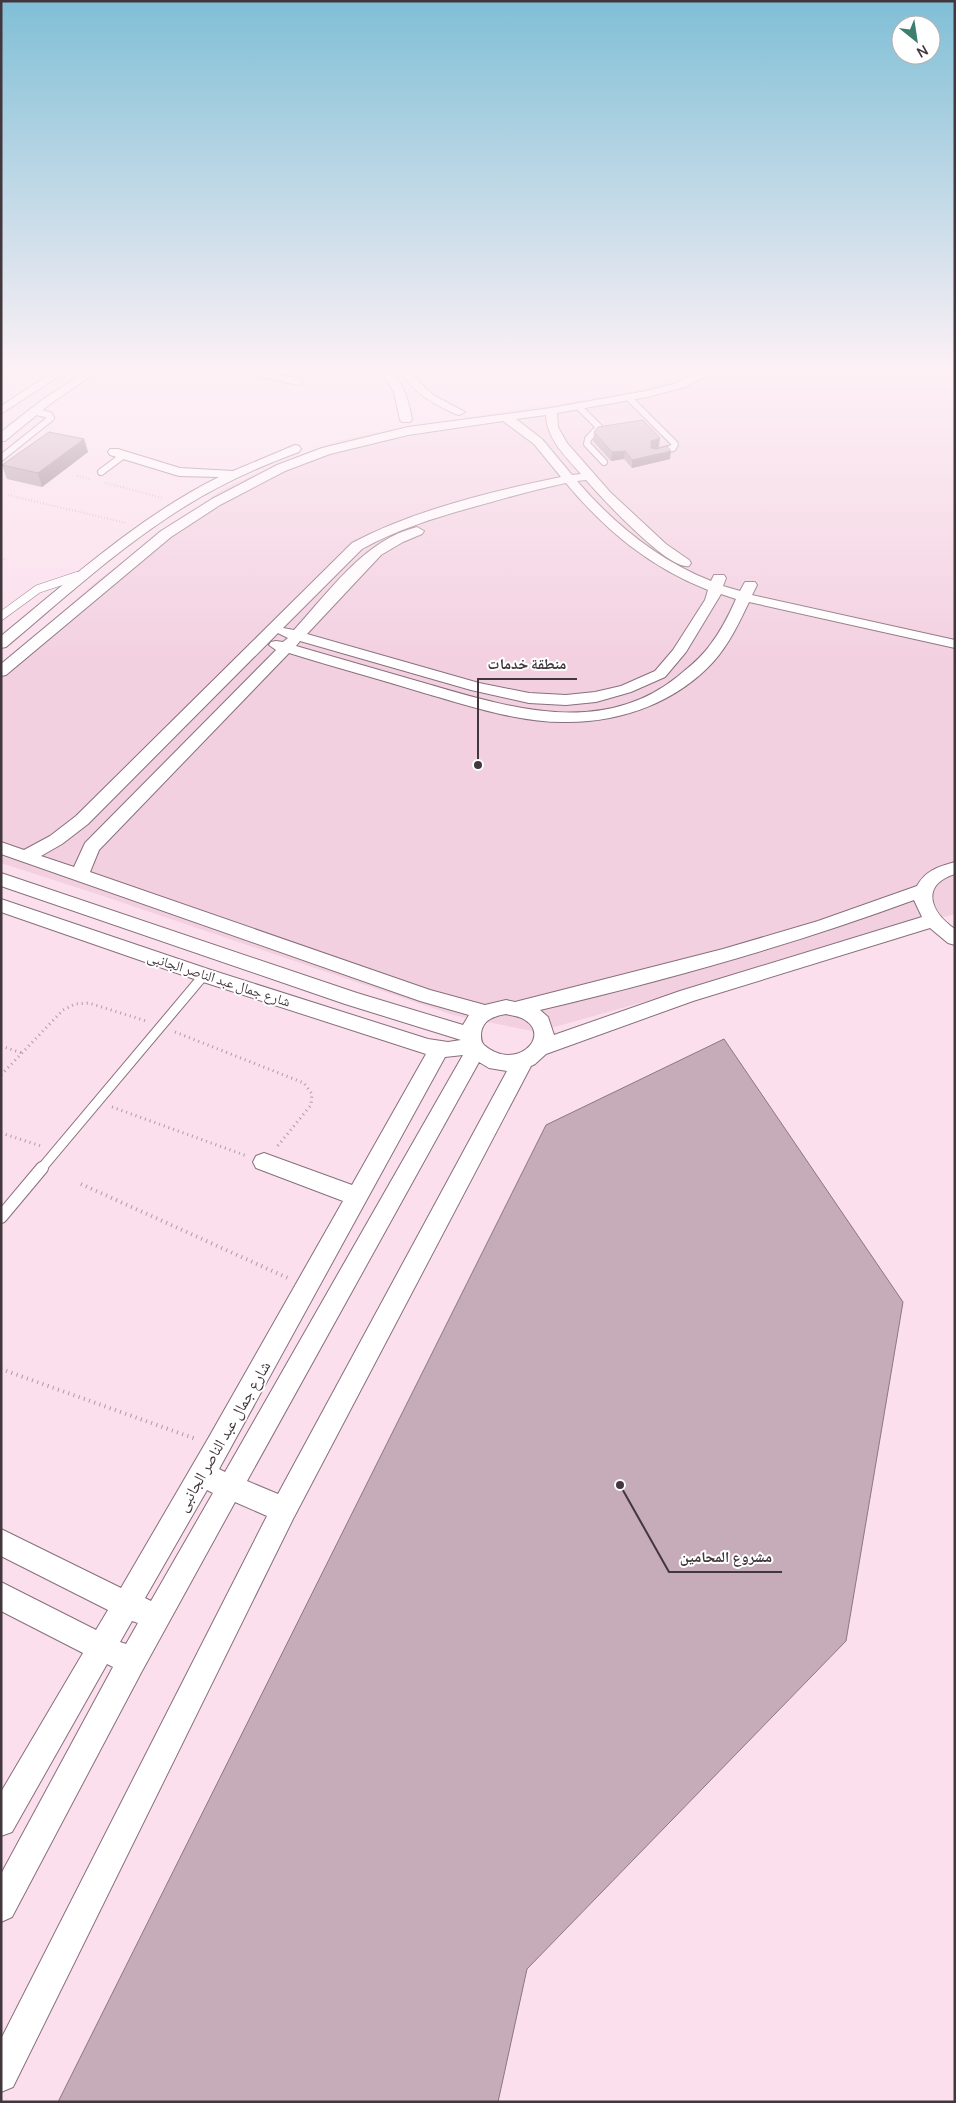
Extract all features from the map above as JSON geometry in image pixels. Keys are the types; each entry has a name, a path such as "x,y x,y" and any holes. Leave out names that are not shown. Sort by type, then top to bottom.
{"street":[{"path":"161,466 180,472 234,474"},
{"path":"1,644 146,528 180,504 252,466"},
{"path":"1,672 131,562 193,515 246,485 286,466"},
{"path":"558,466 572,484 614,526 649,556 682,575 955,644"},
{"path":"581,466 593,480 670,554 717,583"},
{"path":"180,472 194,496"},
{"path":"26,856 56,840 82,820 357,546 382,531 413,520 593,480"},
{"path":"80,874 91,847 286,648 376,552 398,539 424,528 572,484"},
{"path":"109,556 131,562"},
{"path":"275,628 296,636 476,687 528,698 566,700 596,697 626,689 660,674 680,652 712,600 717,583"},
{"path":"747,591 955,631"},
{"path":"262,641 523,715 571,718 611,715 644,704 667,693 702,665 714,650 747,591"},
{"path":"1,848 427,996 485,1012"},
{"path":"954,868 930,880 924,890 922,900 925,910 932,921 944,932 955,938"},
{"path":"1,879 352,999 473,1044 485,1057 497,1062 510,1064 598,1026 700,992 932,921"},
{"path":"1,1906 132,1661 473,1044 472,1027 477,1019 485,1012 495,1008 518,1008 624,984 828,925 924,890"},
{"name":"شارع جمال عبد الناصر الجانبى","path":"1,905 204,975 439,1049 473,1044"},
{"path":"1,2075 284,1510 532,1054 545,1038 544,1028 538,1019 529,1012 518,1008"},
{"name":"شارع جمال عبد الناصر الجانبى","path":"1,1820 218,1446 439,1049"},
{"path":"264,1162 358,1197"},
{"path":"202,1474 284,1510"},
{"path":"1,1542 127,1605 157,1617"},
{"path":"1,1596 102,1648 132,1661"}],"lane":[{"path":"101,472 107,466"},
{"path":"1,616 38,589 89,572"},
{"path":"1,1217 204,975"}],"path":[{"path":"76,476 96,480"},
{"path":"105,483 180,504"},
{"path":"8,495 146,528"},
{"path":"1,559 7,560"},
{"path":"1,1075 63,1010 75,1004 89,1003 161,1026 304,1083 312,1094 311,1105 264,1162 171,1130 98,1102"},
{"path":"1,1046 22,1053"},
{"path":"1,1133 56,1151"},
{"path":"81,1184 307,1286"},
{"path":"1,1369 218,1446"}],"shaded area":[{"path":"271,466 955,466 955,914 537,1032 453,1015 1,863 1,666 97,581 224,488"}],"building":[{"path":"7,466 47,466 38,473"},
{"path":"724,1039 903,1302 846,1641 527,1969 498,2102 58,2102 546,1125"}],"place":[{"name":"منطقة خدمات","path":"478,765"},
{"name":"مشروع المحامين","path":"620,1485"}]}
